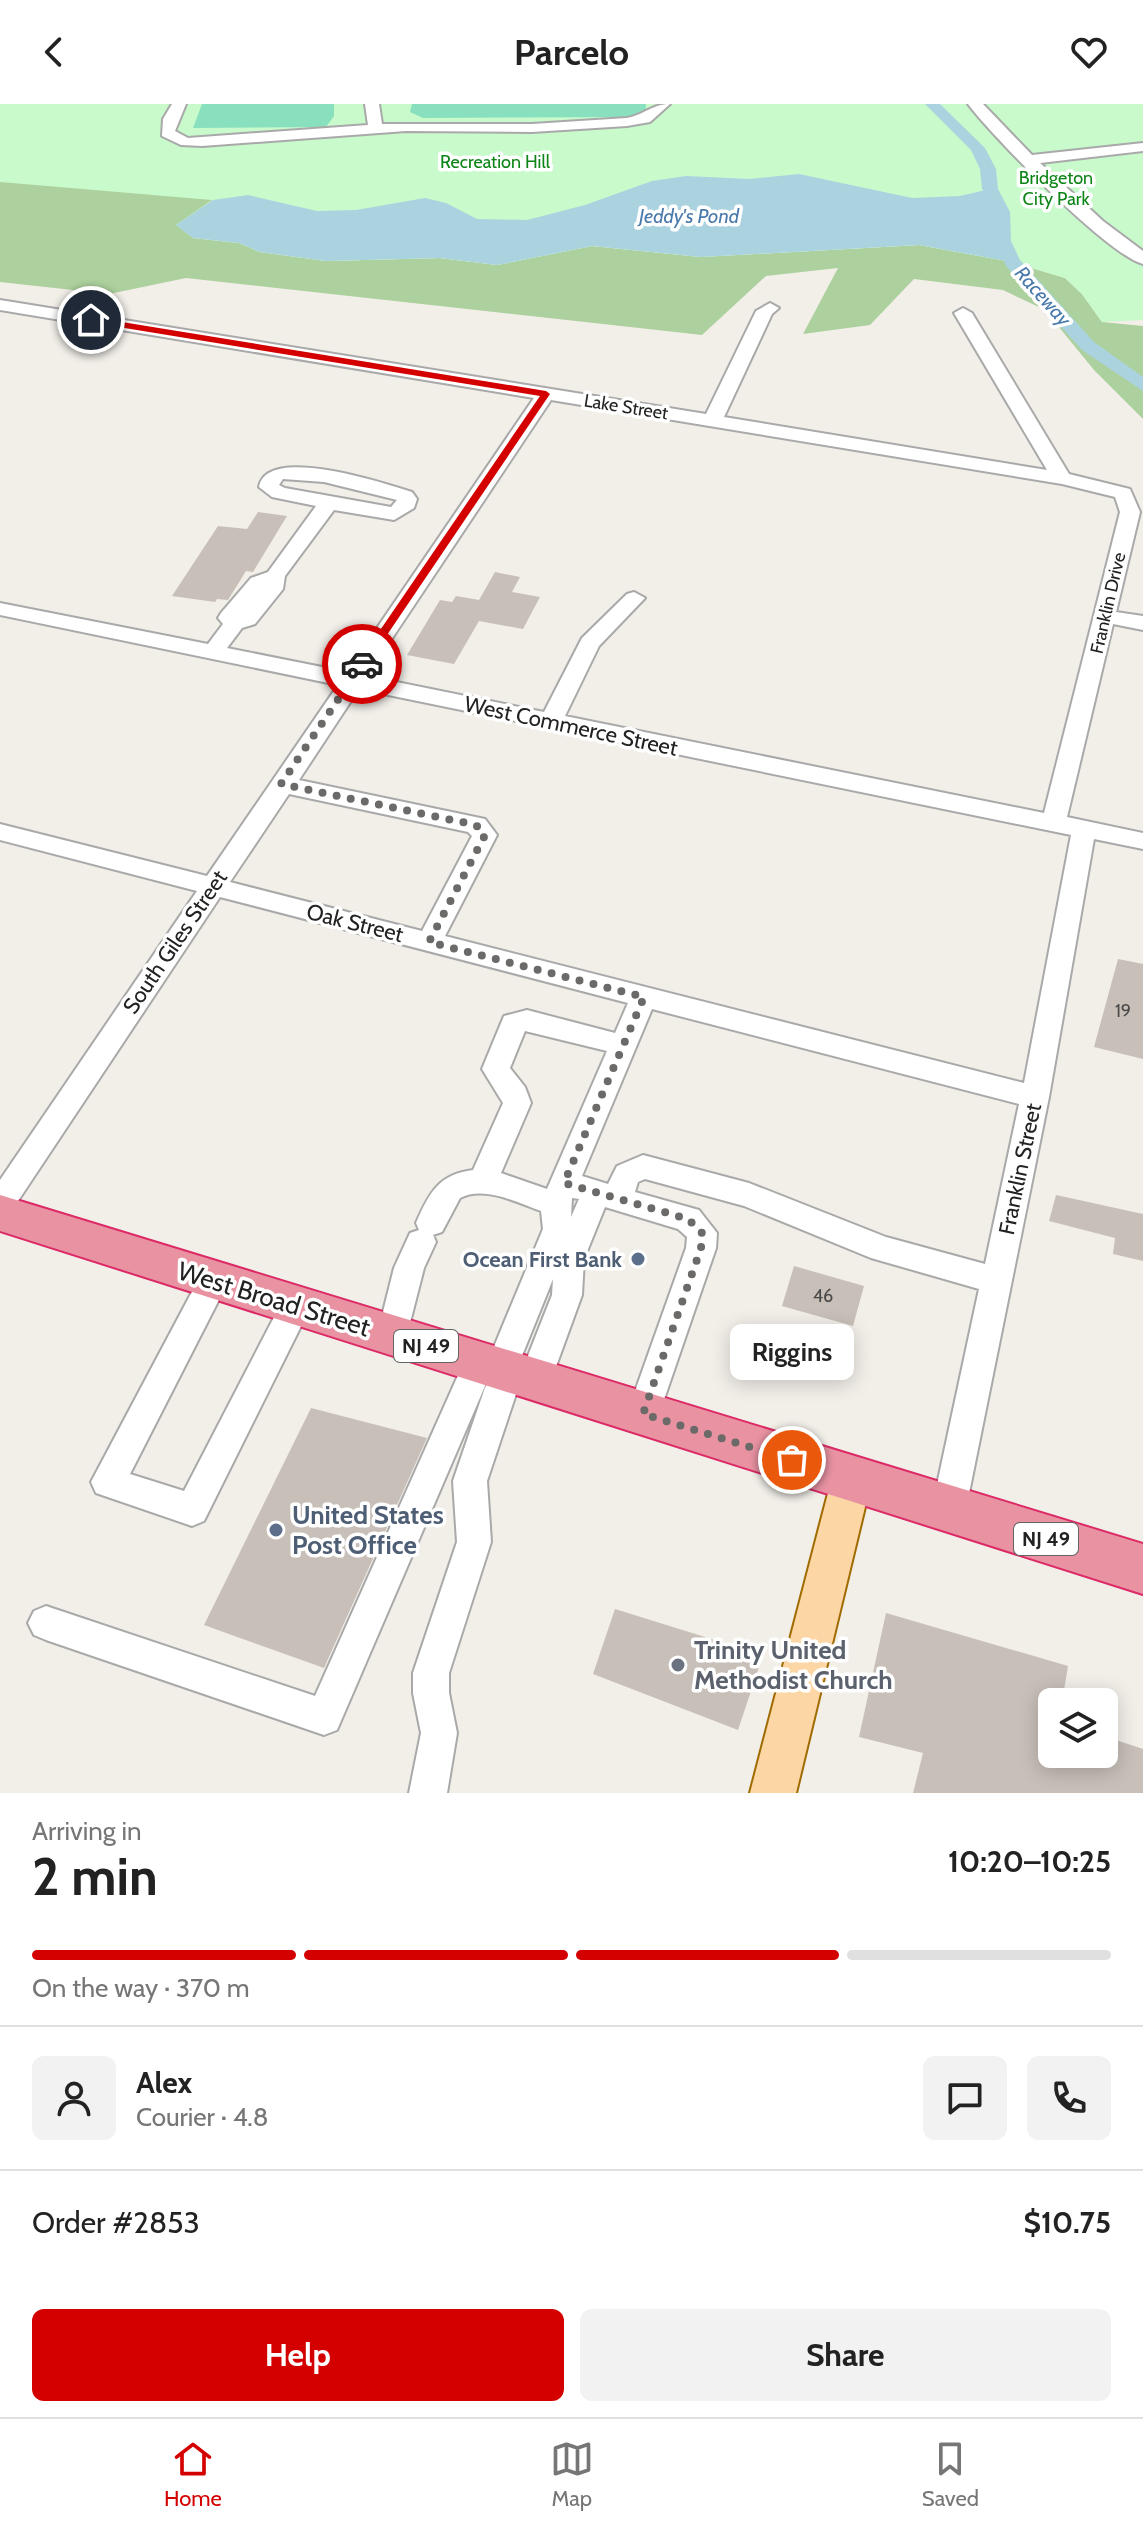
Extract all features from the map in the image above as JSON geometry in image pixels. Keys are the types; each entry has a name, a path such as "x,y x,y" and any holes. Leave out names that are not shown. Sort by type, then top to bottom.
{"highway":[{"name":"West Broad Street","path":"0,1213 1143,1569"}],"main road":[{"path":"773,1793 852,1478"}],"street":[{"path":"179,104 170,119 167,133 186,142 378,129 532,128 627,122 645,119 656,113 663,104"},
{"path":"372,104 373,121 378,129"},
{"path":"975,104 1027,160 1088,217 1143,259"},
{"path":"1027,160 1143,147"},
{"name":"Lake Street","path":"0,305 1062,478"},
{"path":"712,422 765,311 770,308"},
{"path":"963,313 1062,478"},
{"name":"South Giles Street","path":"0,1204 546,394"},
{"path":"278,473 299,473 385,489 407,499 404,508 394,514 329,503 279,493 269,487 270,480 278,473"},
{"name":"Franklin Drive","path":"1054,823 1105,616 1134,537 1130,506 1123,493 1062,478"},
{"path":"213,653 244,611 276,585 275,576 329,503"},
{"path":"551,721 590,643 634,598"},
{"name":"West Commerce Street","path":"0,609 1143,841"},
{"path":"1105,616 1143,623"},
{"path":"281,784 476,825 485,835 429,942"},
{"name":"Franklin Street","path":"949,1508 1035,1097 1084,829"},
{"name":"Oak Street","path":"0,832 1035,1097"},
{"path":"428,1793 439,1733 431,1693 431,1673 475,1541 476,1514 470,1496 470,1481 505,1371 558,1229 560,1193 644,997"},
{"path":"483,1181 517,1103 515,1095 496,1069 514,1023 527,1020 622,1045"},
{"path":"46,1623 324,1717 505,1371 567,1295 569,1259 606,1196 627,1174 643,1167 749,1195 882,1249 997,1281"},
{"path":"393,1336 409,1268 452,1187 483,1181 560,1193 606,1196 688,1219 702,1233 701,1248 643,1414"},
{"path":"214,1280 108,1482 192,1510 296,1306"}],"green space":[{"name":"Bridgeton City Park","path":"0,104 1143,104 1143,320 1102,322 1082,294 1065,278 1012,262 919,245 701,257 592,246 497,265 440,258 326,261 260,252 239,243 193,238 176,225 212,200 0,182"},
{"path":"202,104 334,104 334,116 326,127 193,128"},
{"path":"412,104 646,104 645,117 423,118 410,112"},
{"path":"284,146 193,238 239,243 260,252 326,261 440,258 497,265 592,246 701,257 919,245 1012,262 1065,278 1082,294 1102,322 1143,326 1143,419 1094,370 1045,310 1003,290 914,279 870,325 803,334 838,268 766,276 702,335 186,278 109,294 0,282 0,148"}],"water":[{"name":"Jeddy's Pond","path":"799,174 912,198 960,196 990,189 1002,212 1003,241 1012,262 919,245 701,257 592,246 497,265 440,258 326,261 260,252 239,243 193,238 176,225 213,200 248,195 317,211 356,210 425,198 446,203 477,219 527,220 585,205 652,181 686,176 749,179"}],"building":[{"path":"258,512 287,516 253,572 246,571 228,600 217,599 215,602 172,596 218,526 247,529"},
{"path":"495,572 520,577 512,592 540,597 523,629 479,621 454,664 407,655 440,600 452,602 456,596 479,600"},
{"path":"1118,959 1143,964 1143,1059 1094,1047"},
{"path":"1056,1195 1143,1214 1143,1261 1113,1254 1115,1238 1049,1221"},
{"path":"794,1266 864,1286 853,1326 782,1306"},
{"path":"311,1408 427,1438 324,1668 204,1625"},
{"name":"Trinity United Methodist Church","path":"615,1609 763,1655 738,1730 593,1674"},
{"path":"886,1613 1068,1666 1064,1688 1038,1688 1038,1768 1118,1768 1118,1741 1143,1749 1143,1793 913,1793 923,1753 859,1737"}],"waterway":[{"name":"Raceway","path":"932,104 978,148 988,169 990,189 1002,212 1003,241 1012,262 1088,346 1143,386"}],"way so far":[{"path":"362,664 281,784 476,825 485,835 429,942 644,997 564,1183 688,1219 702,1233 701,1248 643,1414 792,1460"}],"place":[{"name":"Ocean First Bank","path":"638,1259"},
{"name":"Riggins","path":"792,1460"},
{"name":"United States Post Office","path":"276,1530"},
{"name":"Trinity United Methodist Church","path":"678,1665"}],"route":[{"path":"91,320 546,394 362,664"}],"park label":[{"name":"Recreation Hill","path":"495,162"}]}
